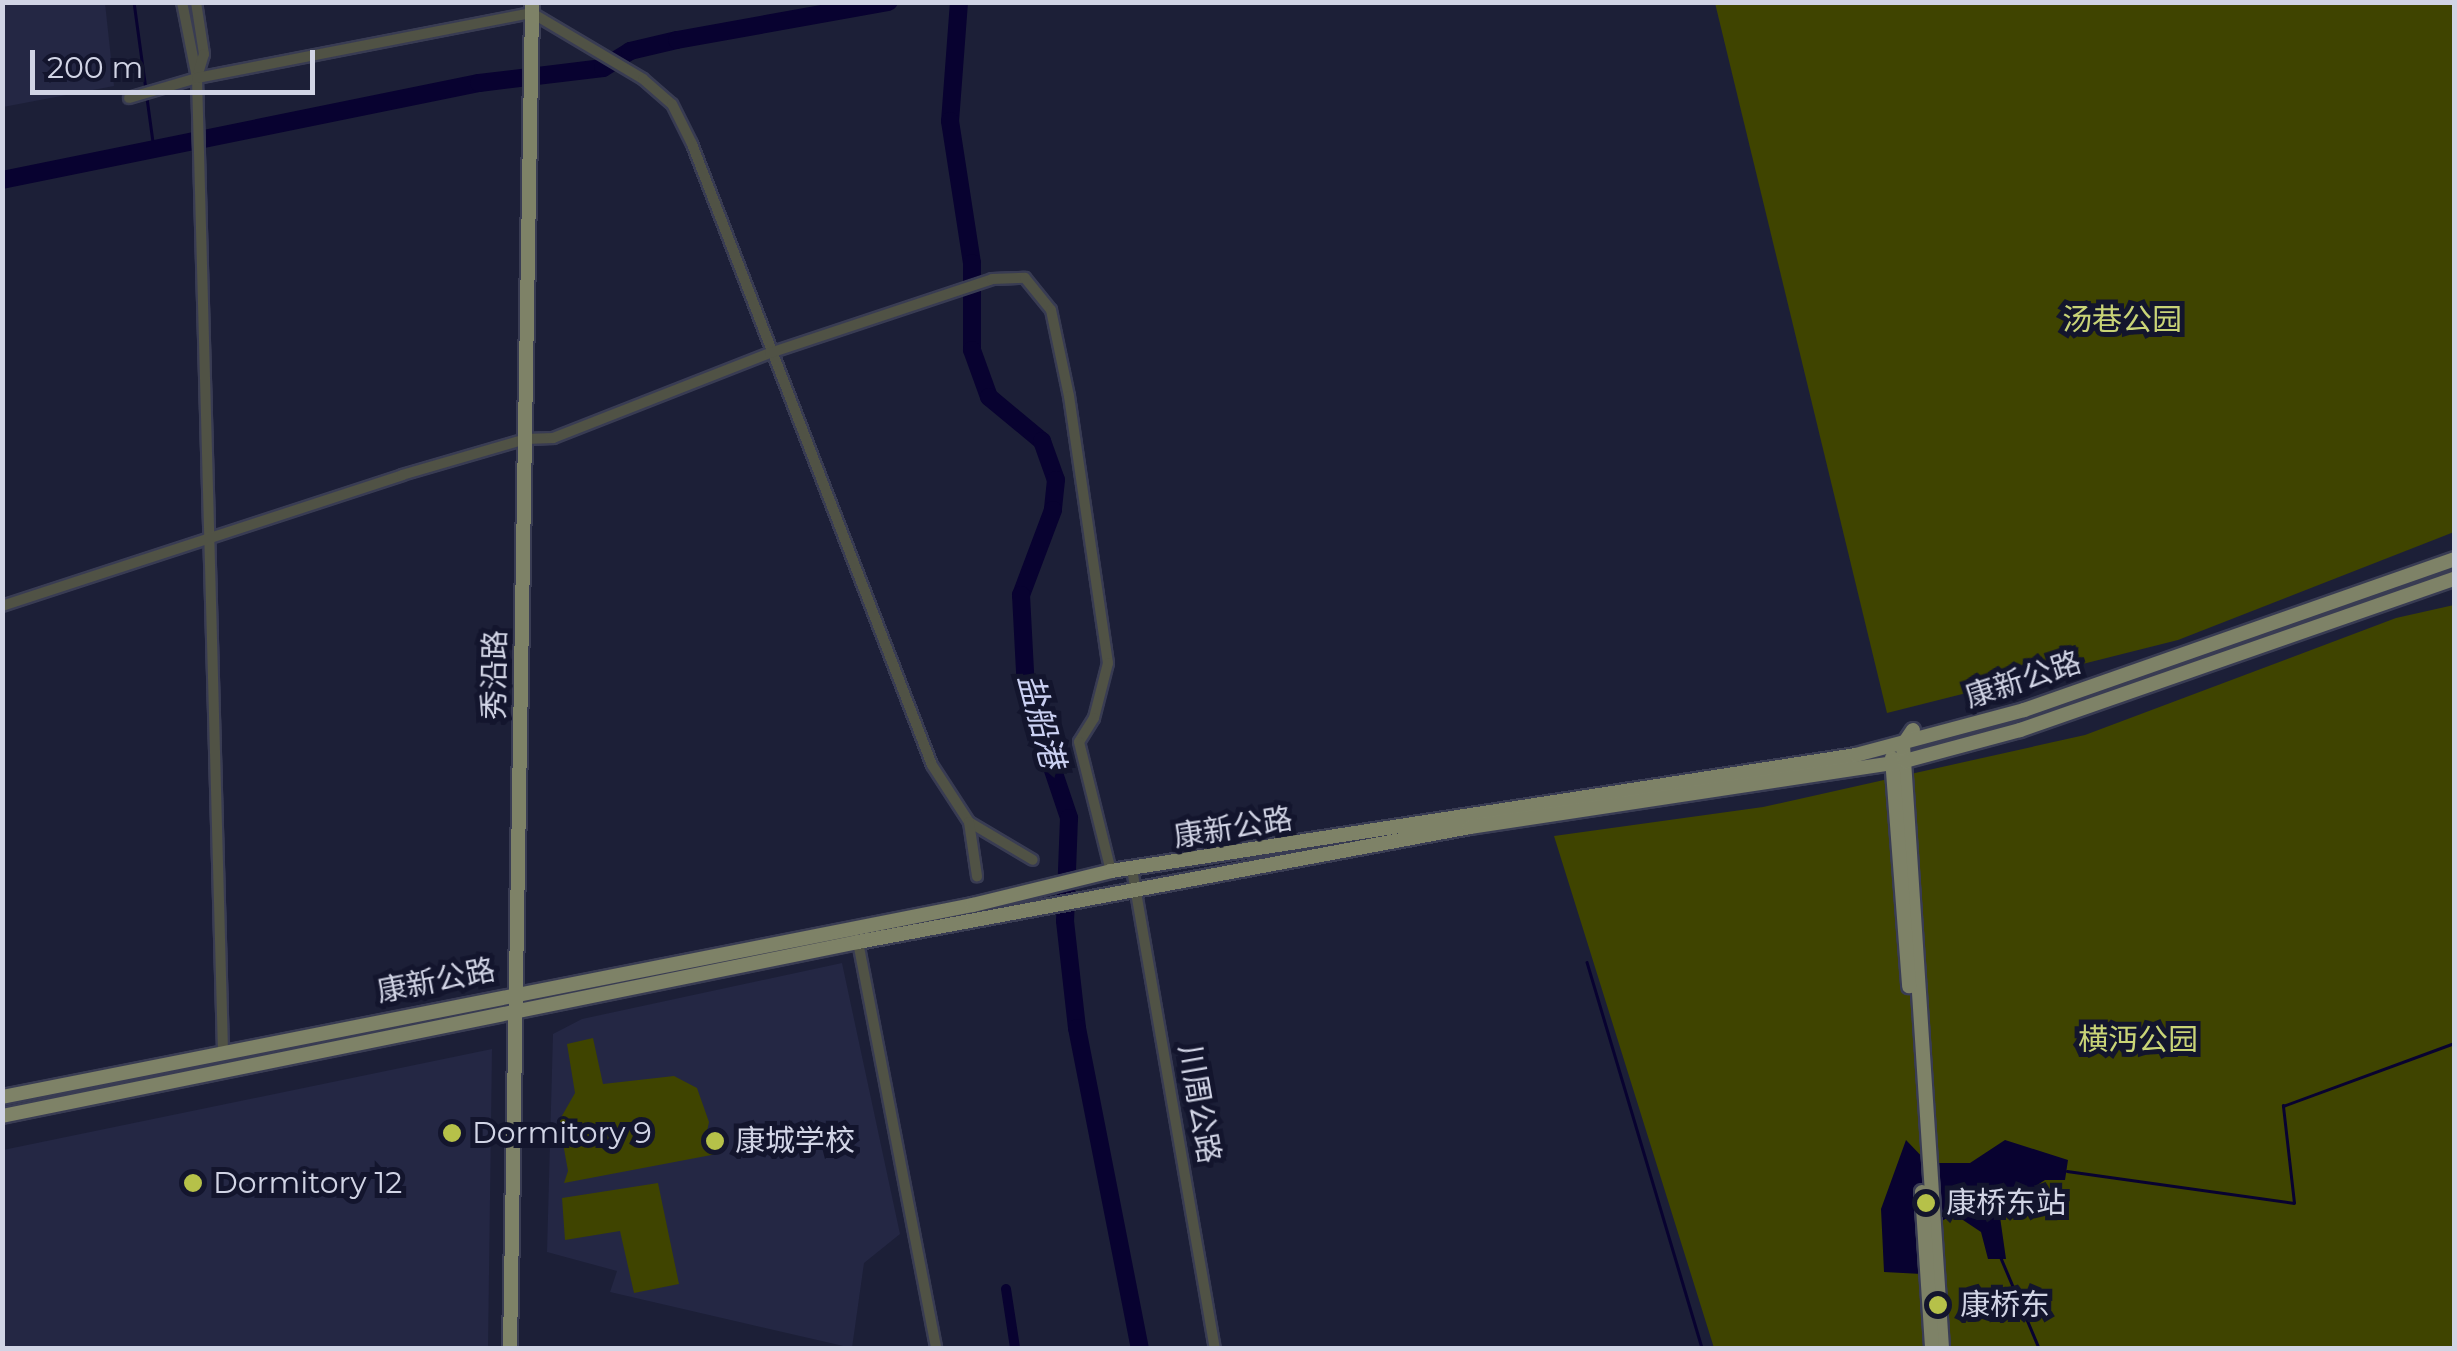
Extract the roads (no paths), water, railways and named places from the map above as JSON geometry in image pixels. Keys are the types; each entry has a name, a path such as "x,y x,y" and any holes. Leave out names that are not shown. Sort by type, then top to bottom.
{"main road":[{"name":"秀沿路","path":"510,1348 519,992 532,8"},
{"name":"康新公路","path":"2,1097 1106,873 1898,754 2454,558"},
{"name":"康新公路","path":"2,1116 858,942 1470,827 2020,730 2404,592 2454,579"},
{"path":"1913,730 1898,754 1932,1348"},
{"path":"1898,754 1942,1348"}],"street":[{"path":"182,2 197,78 212,534 222,1052"},
{"path":"196,2 204,54 197,78"},
{"path":"129,98 197,78 532,8 643,79 672,104 692,144 932,765 969,822 977,876"},
{"path":"2,606 212,534 526,439 553,438 770,353 992,279 1025,278 1051,310 1108,663 1094,718 1079,742 1106,873"},
{"path":"969,822 1033,860"},
{"name":"川周公路","path":"1132,869 1215,1348"},
{"path":"858,942 936,1348"}],"waterway":[{"path":"134,2 146,90"},
{"path":"2,180 479,83 603,68 630,51 677,40 889,2"},
{"name":"盐船港","path":"959,2 950,121 972,263 972,350 989,397 1042,441 1056,480 1053,510 1021,595 1026,690 1069,818 1065,921 1077,1028 1140,1348"},
{"path":"147,98 154,149"},
{"path":"1587,962 1702,1348"},
{"path":"2067,1171 2294,1203 2283,1106 2454,1043"},
{"path":"2001,1258 2039,1348"},
{"path":"1006,1289 1015,1348"}],"place":[{"name":"Dormitory 9","path":"452,1133"},
{"name":"康城学校","path":"715,1141"},
{"name":"Dormitory 12","path":"193,1183"},
{"name":"康桥东站","path":"1926,1203"},
{"name":"康桥东","path":"1938,1305"}],"park label":[{"name":"汤巷公园","path":"2122,320"},
{"name":"横沔公园","path":"2138,1040"}]}
